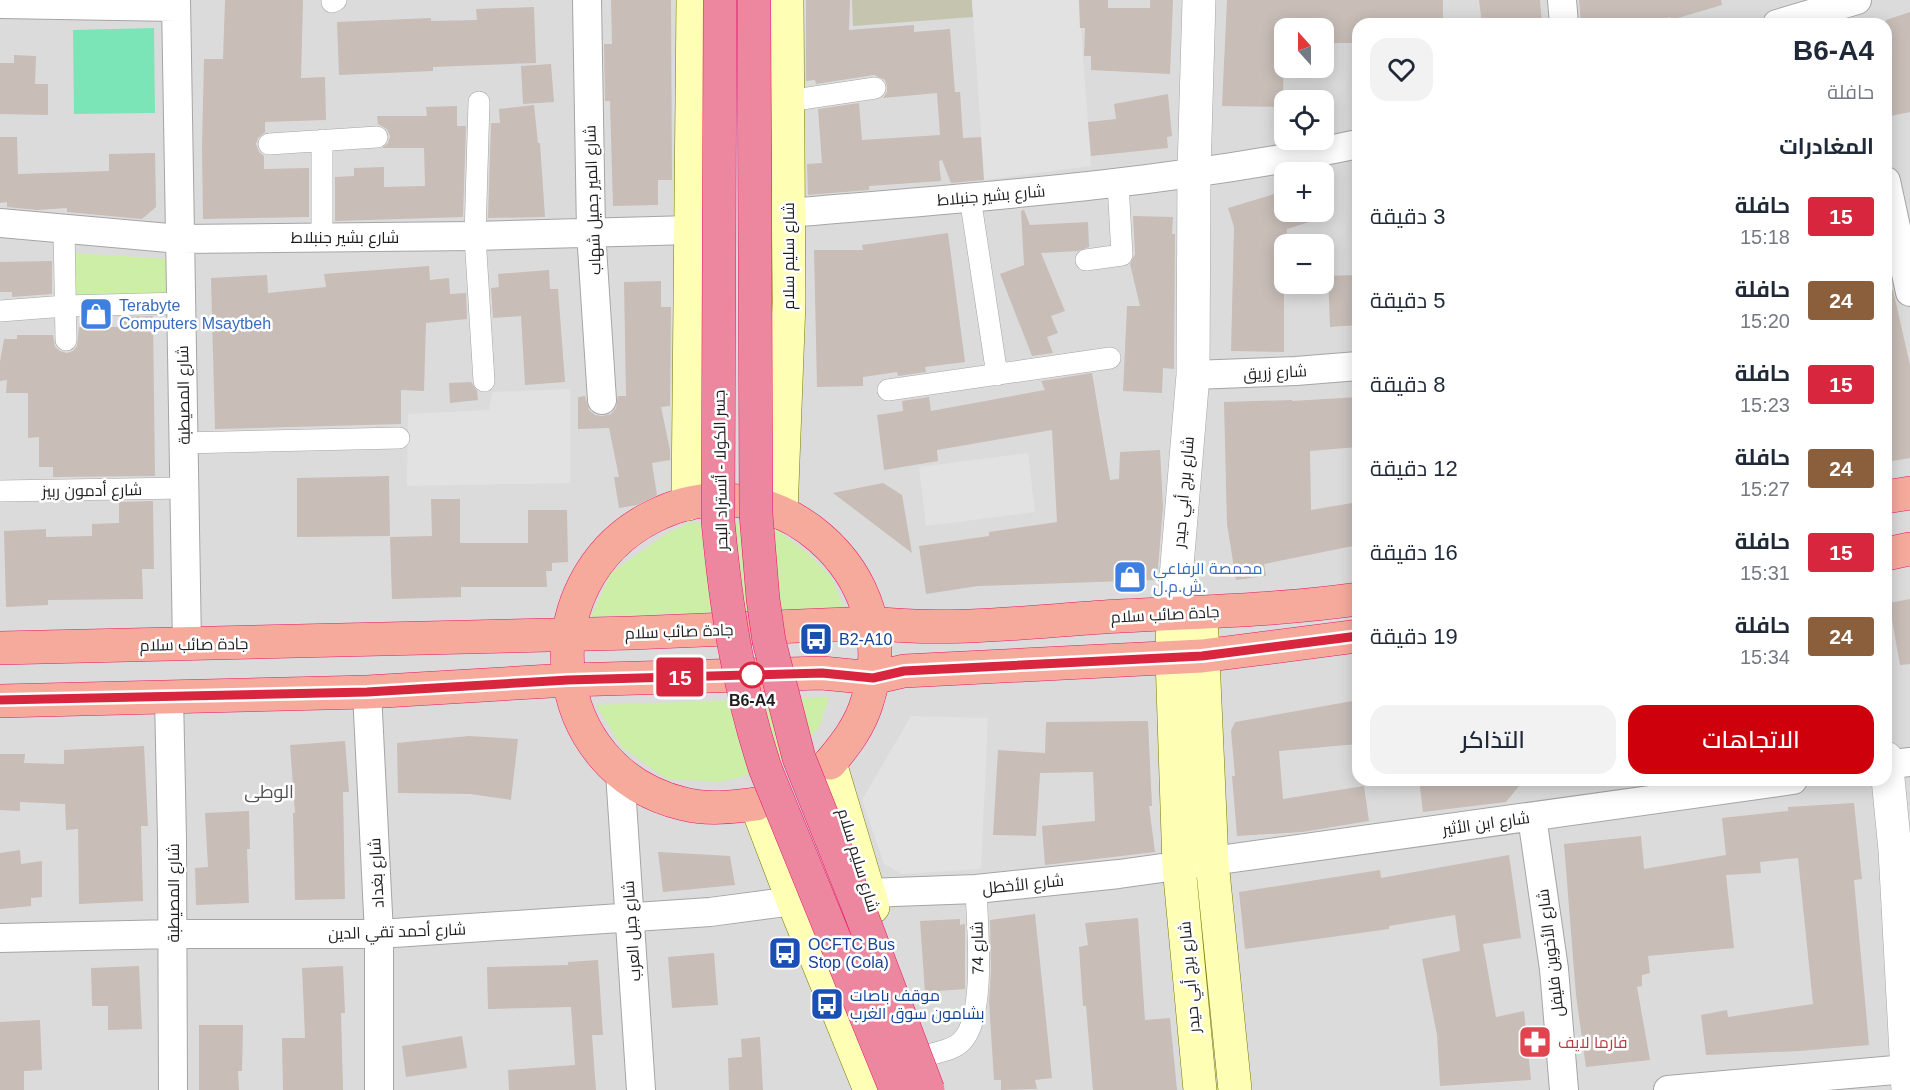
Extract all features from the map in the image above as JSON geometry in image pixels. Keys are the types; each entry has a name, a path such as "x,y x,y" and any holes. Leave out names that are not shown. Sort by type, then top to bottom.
{"highway":[{"name":"جسر الكولا - أتستراد البحر","path":"720,0 718,521 734,649 750,723 765,768 896,1090"},
{"path":"754,0 756,514 769,641 799,758 928,1090"},
{"path":"1892,496 1910,493"},
{"path":"756,804 720,808 684,804 650,792 620,772 601,752 586,730 575,706 568,680 566,657 567,635 577,598 595,565 621,537 652,516 688,504 711,501 735,501 758,505 807,526 830,545 849,568 863,594 872,622 875,650 873,678 858,724 830,763"},
{"path":"1892,553 1910,549"},
{"name":"جادة صائب سلام","path":"0,648 567,635 872,622 903,627 991,624 1305,607 1352,600"},
{"path":"0,700 367,692 568,680 822,673 873,678 904,671 1187,656 1352,637"}],"main road":[{"path":"688,504 693,0"},
{"name":"شارع سليم سلام","path":"781,513 789,302 787,0"},
{"path":"690,302 703,328 714,337 738,343 763,338 774,333 782,321 789,302"},
{"name":"شارع برج أبي حيدر","path":"1187,613 1179,866 1200,1090"},
{"name":"شارع برج أبي حيدر","path":"1187,656 1212,862 1235,1090"},
{"name":"شارع سليم سلام","path":"830,763 867,893 945,1090"},
{"path":"756,804 870,1090"}],"street":[{"name":"شارع المير جميل شهاب","path":"587,0 591,232 602,400"},
{"name":"شارع برج أبي حيدر","path":"1187,613 1199,0"},
{"path":"1562,0 1564,18"},
{"path":"0,4 176,4"},
{"name":"شارع المصيطبة","path":"176,4 187,645"},
{"path":"1804,18 1851,7"},
{"path":"788,101 875,88"},
{"path":"479,102 475,236 484,381"},
{"path":"269,144 377,137"},
{"path":"322,140 322,237"},
{"name":"شارع بشير جنبلاط","path":"788,213 1118,183 1293,158 1352,145"},
{"path":"1086,260 1122,255 1118,183"},
{"path":"970,197 997,375"},
{"path":"1892,217 1903,284"},
{"name":"شارع بشير جنبلاط","path":"0,223 180,239 475,236 691,230"},
{"path":"64,228 66,340"},
{"path":"0,311 65,306 181,303"},
{"path":"888,390 1110,358"},
{"name":"شارع زريق","path":"1193,375 1352,366"},
{"path":"183,443 399,438"},
{"name":"شارع أدمون ربيز","path":"0,491 184,488"},
{"name":"شارع بغداد","path":"367,692 379,934 379,1090"},
{"name":"شارع المصيطبة","path":"169,696 173,1090"},
{"path":"1668,1090 1907,1080 1906,941 1895,850 1892,763"},
{"name":"شارع جبل العرب","path":"620,772 641,1090"},
{"name":"شارع ابن الأثير","path":"1179,866 1532,817 1655,790 1710,786"},
{"name":"شارع الأخوين فليفل","path":"1532,817 1554,969 1564,1090"},
{"name":"شارع الأخطل","path":"867,893 976,889 1179,866"},
{"name":"شارع 74","path":"932,1054 961,1043 974,1022 978,995 976,889"},
{"name":"شارع أحمد تقي الدين","path":"0,938 173,934 379,934 710,912 793,901"}],"shaded area":[{"path":"0,0 1910,0 1910,1090 0,1090"},
{"path":"852,0 972,0 973,17 853,26"},
{"path":"972,0 1079,0 1091,166 984,180"},
{"path":"570,389 570,483 407,486 408,414 489,410 492,392"},
{"path":"1028,453 1035,512 926,526 919,467"},
{"path":"911,716 988,718 981,869 902,874 884,864 862,800"}],"green space":[{"path":"154,28 155,113 74,114 73,30"},
{"path":"57,252 169,259 169,295 58,296"},
{"path":"728,522 770,525 808,553 832,578 844,608 591,617 611,573 666,534 688,523"},
{"path":"829,697 820,726 797,754 765,771 720,782 666,779 622,747 596,705"}],"building":[{"path":"225,0 303,0 301,78 325,77 326,120 265,122 265,132 258,138 256,144 259,152 264,156 264,169 309,168 309,217 203,219 204,59 223,59"},
{"path":"611,0 671,0 672,180 658,180 658,205 613,206 610,101 605,101 604,44 612,44"},
{"path":"806,0 850,0 849,30 914,25 914,32 950,29 955,92 960,92 963,138 981,137 984,180 951,183 942,160 939,161 941,181 869,186 869,190 808,195 807,164 822,163 818,109 859,103 862,140 940,135 937,93 883,98 887,92 885,80 874,75 816,84 815,80 806,81"},
{"path":"1079,0 1108,0 1108,8 1150,8 1150,0 1173,0 1170,74 1091,70 1091,56 1084,56 1085,28 1080,28"},
{"path":"1227,0 1443,0 1443,18 1352,18 1352,43 1334,43 1334,18 1274,18 1274,78 1283,78 1283,90 1274,90 1274,107 1222,106"},
{"path":"1479,0 1540,0 1542,18 1481,18"},
{"path":"1579,0 1721,0 1722,5 1678,18 1580,18"},
{"path":"534,7 536,63 433,67 433,71 339,75 337,22 431,18 431,21 477,20 476,9"},
{"path":"1910,12 1910,112 1892,116 1892,18"},
{"path":"14,55 36,56 35,84 48,84 48,115 0,114 0,63 14,63"},
{"path":"551,64 554,102 523,104 521,66"},
{"path":"1168,94 1172,136 1167,137 1168,148 1091,156 1088,122 1116,119 1114,104"},
{"path":"534,105 538,143 540,143 545,217 488,218 491,123 500,123 499,109"},
{"path":"457,106 457,126 466,126 463,217 335,221 335,177 354,176 354,168 384,167 384,187 425,186 424,148 382,148 388,143 390,136 387,129 378,124 377,116 427,116 426,107"},
{"path":"0,137 17,137 18,174 109,171 109,154 155,153 156,207 142,219 67,212 67,208 37,210 7,207 7,202 0,203"},
{"path":"1274,194 1274,222 1309,222 1287,229 1287,234 1274,234 1274,294 1284,294 1284,352 1231,351 1234,227 1228,208"},
{"path":"1024,210 1030,225 1088,222 1089,247 1078,251 1041,253 1065,311 1051,316 1058,333 1047,337 1053,353 1032,356 1000,274 1024,265 1021,211"},
{"path":"1133,216 1173,217 1172,234 1175,234 1174,369 1163,368 1162,393 1123,391 1127,306 1140,306 1130,264 1135,254"},
{"path":"948,233 965,362 925,367 926,372 898,376 897,372 863,377 863,386 817,387 814,250 863,250 862,245"},
{"path":"52,261 52,294 12,297 12,292 0,292 0,262"},
{"path":"429,266 430,280 449,278 450,294 466,293 467,319 426,323 424,391 401,390 401,424 215,429 211,278 267,275 268,293 326,287 324,274"},
{"path":"549,270 550,289 558,289 565,382 525,385 521,316 493,318 491,288 499,287 498,274"},
{"path":"1352,275 1352,325 1330,327 1329,294 1334,294 1334,276"},
{"path":"661,281 661,307 671,307 670,406 661,407 670,460 652,463 657,495 637,505 619,508 614,477 619,477 609,428 578,429 578,397 585,396 589,410 595,415 602,416 611,414 616,408 618,396 626,396 624,282"},
{"path":"1892,290 1910,365 1910,458 1892,461"},
{"path":"153,316 155,476 53,477 53,467 39,467 39,437 28,438 28,393 6,393 7,380 0,381 0,362 4,339 17,339 17,335 53,335 55,347 67,353 73,351 77,346 79,327 122,327 122,317"},
{"path":"1092,373 1110,480 1119,479 1120,452 1160,450 1163,507 1157,580 978,586 926,594 919,546 989,536 989,532 1057,522 1052,430 937,450 938,461 884,470 877,415 903,411 902,401 929,397 931,411 1045,390 1041,381"},
{"path":"471,382 477,391 478,400 450,403 449,383"},
{"path":"1352,397 1352,448 1310,451 1311,510 1352,503 1352,546 1264,564 1266,576 1236,580 1227,524 1224,402"},
{"path":"389,476 390,536 297,537 297,478"},
{"path":"883,483 902,495 912,553 833,493"},
{"path":"431,499 460,499 460,543 528,543 528,510 567,510 568,562 552,563 552,571 546,571 547,587 461,587 461,597 392,599 390,537 432,536"},
{"path":"153,501 154,569 142,569 143,599 48,600 48,605 6,607 4,531 46,529 46,537 92,536 92,524 119,523 119,502"},
{"path":"1910,599 1910,664 1900,665 1892,620 1892,602"},
{"path":"1352,701 1352,745 1279,751 1283,799 1364,786 1369,821 1302,832 1237,836 1231,731 1235,722"},
{"path":"1148,721 1152,806 1149,806 1155,852 1045,865 1042,826 1095,821 1093,772 1040,773 1036,836 993,835 998,750 1045,753 1046,722"},
{"path":"469,736 518,739 511,800 470,794 398,793 397,743"},
{"path":"345,741 349,792 343,792 345,899 295,900 293,813 295,813 290,745"},
{"path":"144,746 148,826 141,826 143,901 79,904 78,829 66,830 65,804 20,802 20,811 0,810 0,754 25,754 24,763 64,764 64,750"},
{"path":"1420,786 1519,786 1506,802 1423,812"},
{"path":"1854,803 1862,879 1854,880 1869,1045 1706,1055 1701,1015 1727,1010 1728,1017 1813,1004 1798,858 1760,862 1761,873 1726,875 1734,948 1648,956 1650,973 1642,975 1642,986 1637,987 1650,1060 1586,1067 1576,995 1564,844 1641,836 1644,869 1726,855 1722,818 1788,811 1788,807"},
{"path":"249,811 250,849 247,849 249,903 196,905 195,868 208,867 205,813"},
{"path":"20,850 21,864 42,861 42,897 31,898 31,906 0,909 0,853"},
{"path":"658,852 730,856 735,885 663,892"},
{"path":"1509,855 1521,938 1483,944 1496,1017 1524,1011 1531,1080 1440,1086 1437,1035 1422,959 1460,951 1455,915 1389,926 1389,929 1245,949 1239,892 1380,870 1381,878"},
{"path":"1035,914 1052,1078 1035,1080 1037,1089 1001,1090 1001,1080 994,1080 989,1002 990,920"},
{"path":"1138,918 1145,1020 1170,1018 1177,1090 1093,1090 1079,947 1088,945 1085,923"},
{"path":"960,919 960,925 965,924 965,989 925,992 920,921"},
{"path":"714,953 718,1005 672,1008 668,957"},
{"path":"598,960 603,1035 592,1035 596,1090 509,1090 508,1070 575,1065 571,1007 488,1009 487,967 568,965 568,962"},
{"path":"139,966 142,1029 108,1030 108,1006 92,1006 91,968"},
{"path":"343,966 345,1013 341,1013 343,1090 283,1090 282,1038 305,1038 302,968"},
{"path":"40,1020 42,1070 24,1071 24,1090 0,1090 0,1022"},
{"path":"199,1025 243,1025 242,1071 238,1071 239,1090 199,1090"},
{"path":"462,1036 467,1068 406,1077 402,1046"},
{"path":"760,1037 763,1090 729,1090 728,1058 742,1057 741,1039"}],"bus line":[{"name":"15","path":"0,700 367,692 568,680 822,673 873,678 904,671 1202,656 1352,637"}],"place":[{"name":"Terabyte Computers Msaytbeh","path":"96,314"},
{"name":"محمصة الرفاعي ش.م.ل.","path":"1130,577"},
{"name":"B2-A10","path":"816,639"},
{"name":"B6-A4","path":"752,675"},
{"name":"OCFTC Bus Stop (Cola)","path":"785,953"},
{"name":"موقف باصات بشامون سوق الغرب","path":"827,1004"},
{"name":"فارما لايف","path":"1535,1042"}],"district":[{"name":"الوطى","path":"269,792"}]}
